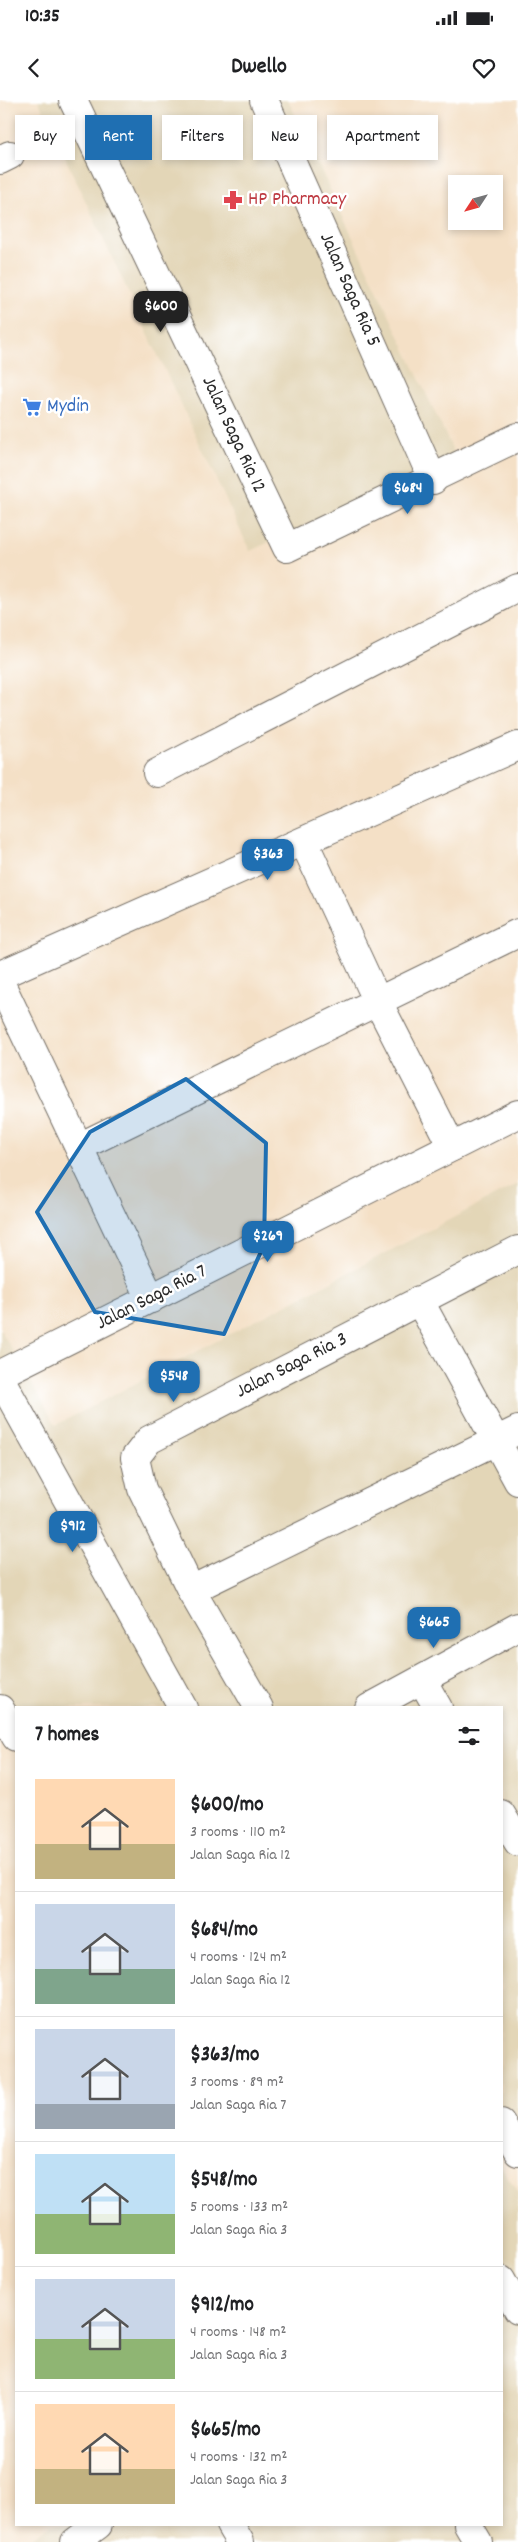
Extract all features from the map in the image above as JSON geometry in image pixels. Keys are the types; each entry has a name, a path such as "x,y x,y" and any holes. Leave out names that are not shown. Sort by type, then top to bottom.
{"street":[{"name":"Jalan Saga Ria 12","path":"73,100 287,548 433,480 515,447"},
{"name":"Jalan Saga Ria 5","path":"264,100 433,480"},
{"path":"158,773 518,588"},
{"path":"0,975 518,746"},
{"path":"304,842 378,1002 452,1147"},
{"path":"79,1147 518,933"},
{"path":"0,982 151,1299"},
{"name":"Jalan Saga Ria 7","path":"0,1374 518,1114"},
{"name":"Jalan Saga Ria 3","path":"259,1706 191,1590 142,1489 135,1458 149,1440 518,1250"},
{"path":"419,1300 507,1435 518,1481"},
{"path":"0,1378 182,1706"},
{"path":"191,1590 507,1435"},
{"path":"373,1706 518,1627"},
{"path":"422,1680 437,1706"},
{"path":"0,1709 15,1735"},
{"path":"503,1817 518,1842"},
{"path":"503,2126 518,2150"},
{"path":"503,2284 518,2310"},
{"path":"75,2542 97,2526"},
{"path":"231,2526 240,2542"},
{"path":"469,2526 478,2542"}],"highlighted area":[{"path":"186,1079 266,1143 264,1245 224,1334 95,1312 37,1212 90,1132"}],"shaded area":[{"path":"38,100 288,100 295,115 253,115 253,160 316,160 455,455 250,551 66,160 75,160 75,115 45,115"},
{"path":"518,1184 518,2136 503,2144 503,1706 15,1706 15,1745 0,1719 0,1329 56,1425"},
{"path":"503,2169 518,2194 518,2542 26,2542 50,2526 503,2526"}],"place":[{"name":"HP Pharmacy","path":"233,200"},
{"name":"Mydin","path":"32,407"}]}
